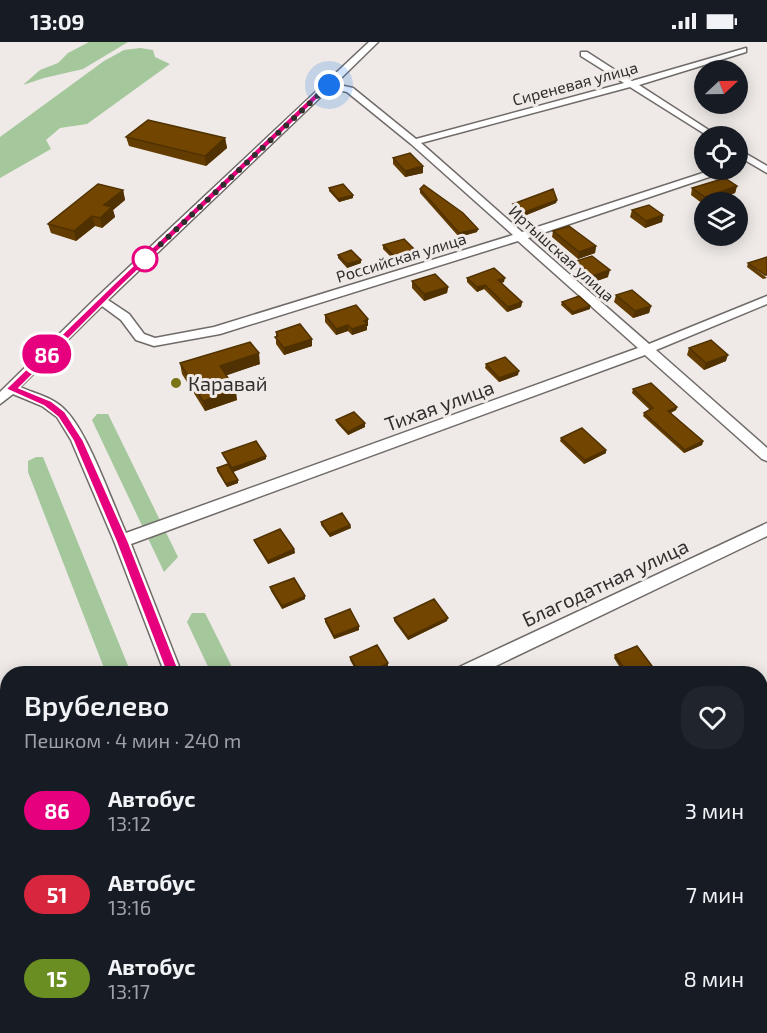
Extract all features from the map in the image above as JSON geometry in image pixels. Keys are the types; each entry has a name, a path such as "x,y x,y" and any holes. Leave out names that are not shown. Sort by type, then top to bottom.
{"street":[{"path":"0,400 101,300 374,42"},
{"name":"Сиреневая улица","path":"414,142 631,84 743,50"},
{"path":"584,54 698,126"},
{"name":"Иртышская улица","path":"329,85 350,90 414,142 767,456"},
{"path":"750,159 767,153"},
{"path":"750,159 767,170"},
{"name":"Российская улица","path":"101,300 125,317 140,338 154,342 216,332 519,237 694,179"},
{"name":"Тихая улица","path":"122,541 646,350 767,300"},
{"path":"12,389 33,396 62,414 78,440 122,541 171,666"},
{"name":"Благодатная улица","path":"478,666 767,529"}],"green space":[{"path":"89,42 128,42 83,69 23,85 40,70 58,63 68,53"},
{"path":"140,48 153,50 155,57 170,64 87,124 60,128 46,140 51,149 0,178 0,137 104,61 124,50"},
{"path":"97,414 108,414 178,557 164,572 92,420"},
{"path":"36,457 43,457 128,666 103,666 28,472 28,461"},
{"path":"192,613 205,613 232,666 208,666 187,622"}],"building":[{"path":"148,120 225,138 205,156 126,137"},
{"path":"410,153 423,166 405,171 393,158"},
{"path":"718,180 728,180 737,186 720,192 698,192 692,188"},
{"path":"98,184 123,190 104,205 112,207 100,218 92,216 74,231 48,224"},
{"path":"343,184 353,195 338,199 329,188"},
{"path":"424,185 463,213 478,229 459,233 420,189"},
{"path":"553,189 557,200 525,212 513,204"},
{"path":"649,205 663,215 646,221 632,210"},
{"path":"569,226 596,246 579,252 553,231"},
{"path":"404,239 415,250 394,256 383,245"},
{"path":"351,250 361,260 347,264 338,255"},
{"path":"592,256 610,270 592,276 576,261"},
{"path":"767,257 767,275 748,263"},
{"path":"494,268 505,278 498,280 522,302 508,307 485,285 477,287 467,278"},
{"path":"435,274 448,287 424,294 412,281"},
{"path":"632,290 651,306 635,311 616,295"},
{"path":"579,296 590,306 573,312 562,302"},
{"path":"356,305 368,319 364,321 367,324 352,329 348,325 336,329 325,315"},
{"path":"300,324 312,339 284,348 275,337 278,336 276,332"},
{"path":"711,340 728,355 706,363 689,348"},
{"path":"250,342 259,353 220,366 236,390 203,401 180,363"},
{"path":"505,357 519,371 499,378 486,364"},
{"path":"651,383 677,407 668,411 703,441 685,450 644,413 653,408 633,389"},
{"path":"354,412 365,423 348,432 336,420"},
{"path":"582,428 606,450 585,460 561,438"},
{"path":"256,441 266,456 232,468 222,453"},
{"path":"228,464 238,480 226,484 217,468"},
{"path":"342,513 350,525 329,534 321,522"},
{"path":"280,529 294,549 268,561 254,540"},
{"path":"294,578 305,596 282,606 270,587"},
{"path":"434,599 448,618 408,637 394,618"},
{"path":"350,609 359,626 334,636 325,619"},
{"path":"377,645 388,663 382,666 355,666 350,657"},
{"path":"637,646 652,666 623,666 615,655"}],"bus line":[{"name":"86","path":"171,666 122,541 78,440 62,414 33,396 12,389 117,285 329,85"}],"place":[{"name":"Каравай","path":"176,383"}],"route":[{"path":"145,259 329,85"}]}
